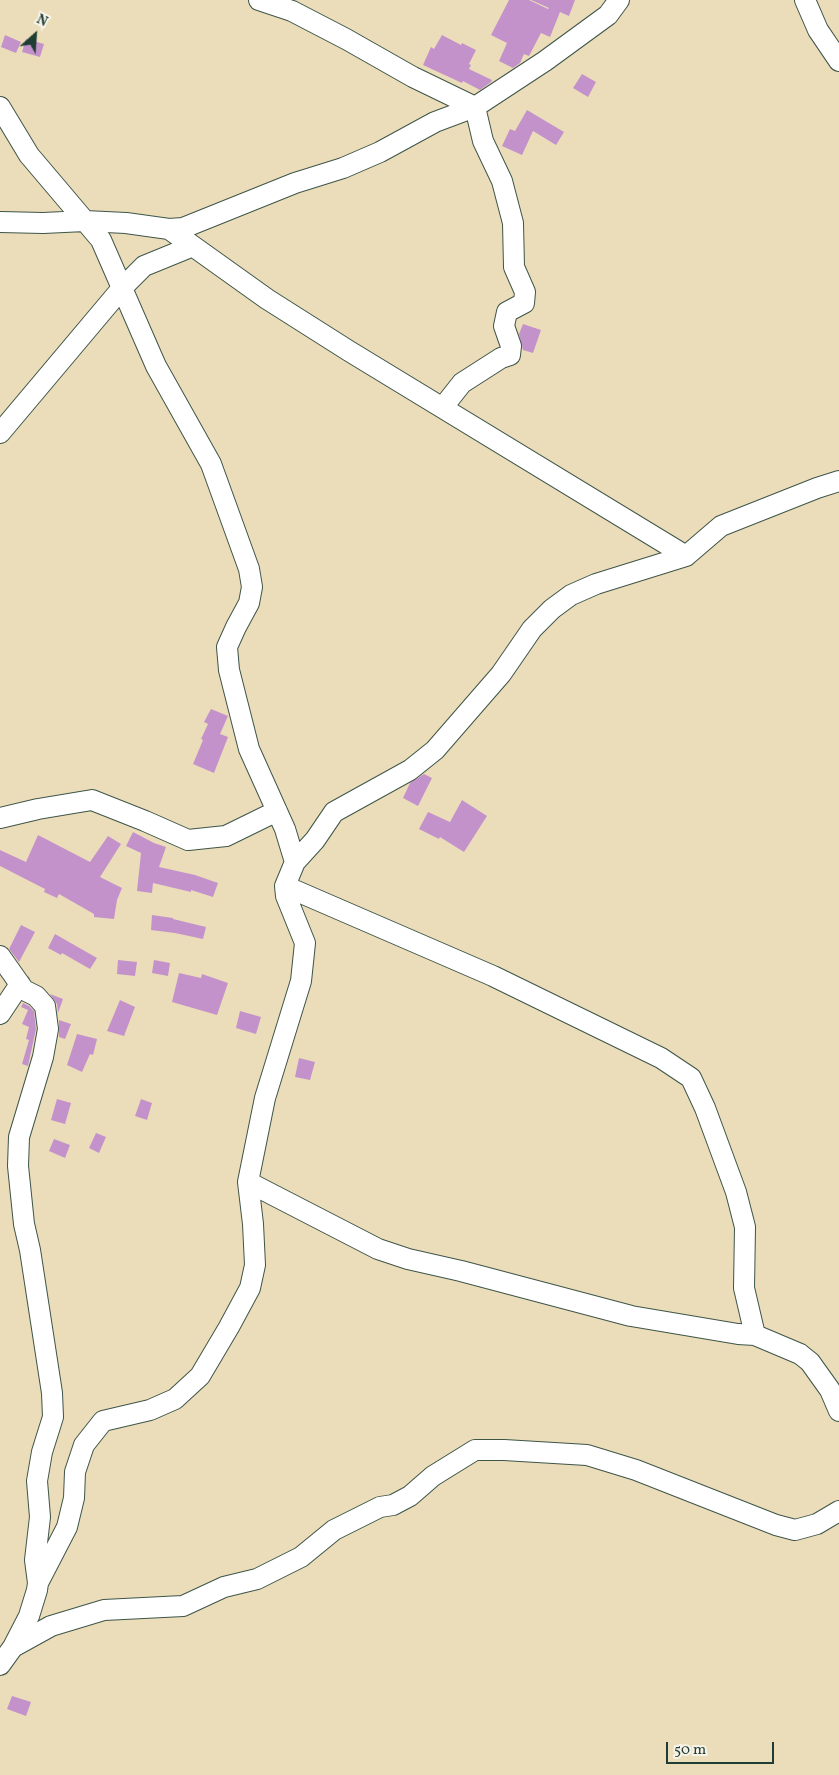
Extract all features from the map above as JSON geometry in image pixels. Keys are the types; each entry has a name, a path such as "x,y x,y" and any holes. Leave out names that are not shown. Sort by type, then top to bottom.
{"street":[{"path":"259,0 292,11 413,77 475,107"},
{"path":"0,222 43,223 85,221 126,223 169,229 183,228 294,183 343,168 380,152 435,122 475,107 545,61 608,15 619,0"},
{"path":"805,0 818,30 839,61"},
{"path":"0,106 29,155 101,240 156,366 210,464 249,569 252,587 249,603 228,647 229,670 249,749 278,811 295,862"},
{"path":"443,407 462,383 501,358 510,355 511,346 504,326 507,312 524,303 525,292 514,267 511,214 502,181 483,141 475,107"},
{"path":"169,229 275,304 349,351 686,556"},
{"path":"0,433 122,288 144,266 192,246"},
{"path":"0,1664 13,1647 28,1616 38,1582 67,1527 74,1498 74,1472 84,1445 103,1421 150,1410 175,1400 200,1376 250,1288 255,1265 248,1182 265,1098 301,981 305,943 286,896 285,886 295,862 315,840 334,812 410,770 435,750 501,674 532,629 552,609 571,595 596,584 686,556 721,526 839,481"},
{"path":"0,818 38,809 92,800 188,840 226,836 278,811"},
{"path":"285,886 493,976 661,1058 691,1078 705,1108 736,1192 745,1227 744,1288 755,1335"},
{"path":"0,956 24,990 36,996 45,1006 48,1029 43,1057 19,1137 18,1166 24,1224 30,1250 52,1393 53,1417 42,1452 38,1481 40,1517 35,1560 38,1582"},
{"path":"0,1014 20,984"},
{"path":"248,1182 378,1249 408,1260 461,1271 631,1316 738,1334 755,1335 800,1354 810,1362 830,1390 839,1411"},
{"path":"13,1647 51,1626 104,1610 183,1606 224,1587 257,1578 301,1557 334,1530 380,1507 393,1505 410,1496 433,1476 475,1450 587,1455 636,1470 776,1525 795,1530 817,1524 839,1512"}],"building":[{"path":"509,0 529,0 548,9 531,0 575,0 569,16 560,12 550,37 541,33 529,56 524,54 520,63 513,68 499,61 507,43 491,35"},
{"path":"5,35 21,42 16,53 1,47"},
{"path":"442,35 476,50 469,64 471,65 469,69 492,80 491,82 480,90 423,65 431,47 434,49"},
{"path":"26,39 44,44 40,57 22,52"},
{"path":"582,74 596,82 588,97 573,88"},
{"path":"527,110 564,132 556,145 533,131 522,155 502,146 510,129 515,131"},
{"path":"523,324 541,330 533,353 523,350 519,334"},
{"path":"211,709 228,716 220,734 228,737 214,773 193,764 208,724 204,722"},
{"path":"424,774 432,778 418,806 403,798 410,783"},
{"path":"462,800 487,816 464,852 440,837 439,839 419,829 428,812 450,822"},
{"path":"133,832 166,847 159,867 195,875 218,883 213,897 191,890 191,892 153,883 152,893 137,891 141,853 126,846"},
{"path":"38,835 90,862 108,836 121,844 100,877 122,888 117,900 114,919 94,917 94,914 59,894 57,898 44,892 45,889 0,866 0,850 26,862"},
{"path":"152,915 173,918 206,927 203,939 151,930"},
{"path":"21,925 35,932 19,962 9,949"},
{"path":"55,934 97,958 90,969 62,953 61,955 48,948"},
{"path":"118,960 137,962 135,976 117,974"},
{"path":"154,960 170,963 168,976 152,973"},
{"path":"179,973 201,978 202,974 228,983 217,1015 172,1002"},
{"path":"50,994 63,999 58,1013 57,1004"},
{"path":"120,1000 135,1007 124,1036 107,1031"},
{"path":"23,1003 34,1011 36,1029 28,1066 22,1064 29,1040 26,1039 29,1027 22,1024 28,1010 21,1007"},
{"path":"240,1011 261,1017 256,1034 236,1028"},
{"path":"59,1020 71,1024 65,1039 59,1037"},
{"path":"77,1034 97,1039 93,1055 90,1054 82,1072 67,1065"},
{"path":"299,1058 315,1062 310,1080 295,1077"},
{"path":"57,1099 71,1103 65,1124 51,1120"},
{"path":"141,1099 152,1103 147,1120 135,1116"},
{"path":"96,1133 106,1137 99,1153 89,1148"},
{"path":"54,1139 70,1145 65,1158 49,1151"},
{"path":"12,1696 31,1702 26,1716 7,1709"}]}
